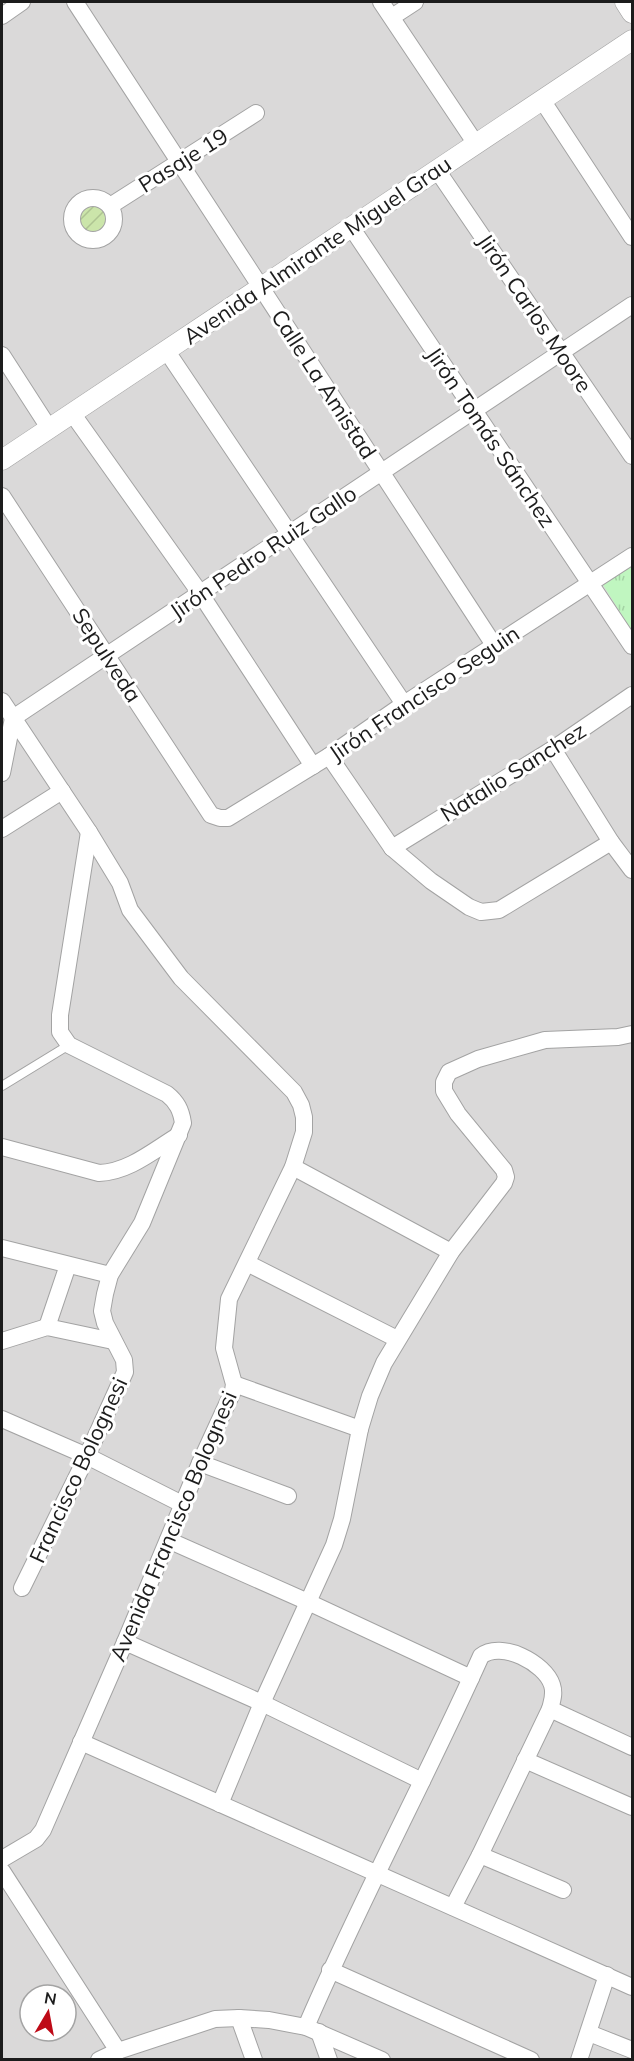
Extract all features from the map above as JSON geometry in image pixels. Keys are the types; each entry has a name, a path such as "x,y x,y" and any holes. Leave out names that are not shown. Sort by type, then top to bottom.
{"street":[{"path":"2,15 22,2"},
{"name":"Calle La Amistad","path":"75,2 494,645"},
{"path":"381,2 476,144"},
{"path":"392,17 415,2"},
{"path":"625,2 633,13"},
{"name":"Avenida Almirante Miguel Grau","path":"2,459 633,40"},
{"path":"542,100 633,237"},
{"name":"Pasaje 19","path":"110,206 256,113"},
{"name":"Jirón Carlos Moore","path":"437,170 633,456"},
{"name":"Jirón Tomás Sánchez","path":"351,228 633,646"},
{"name":"Jirón Pedro Ruiz Gallo","path":"13,718 633,305"},
{"path":"166,350 404,704"},
{"path":"2,355 49,428"},
{"path":"72,413 200,594 313,766"},
{"name":"Sepulveda","path":"2,496 211,815"},
{"name":"Jirón Francisco Seguin","path":"211,815 228,818 313,766 404,704 633,556"},
{"name":"Natalio Sanchez","path":"392,848 553,749 633,695"},
{"name":"Avenida Francisco Bolognesi","path":"2,701 89,832 120,883 130,910 167,961 294,1092 304,1117 304,1132 293,1167 230,1299 224,1348 234,1384 233,1391 182,1504 43,1830 36,1839 2,1859"},
{"path":"2,773 13,718"},
{"path":"553,749 611,842 633,870"},
{"path":"329,756 392,848 431,881 469,907 481,912 499,910 611,842"},
{"path":"2,829 62,791"},
{"path":"69,1045 60,1032 60,1015 89,832"},
{"path":"220,1804 262,1703 326,1567 342,1519 360,1429 370,1396 384,1363 451,1252 501,1189 506,1177 504,1170 458,1114 444,1091 444,1082 449,1072 477,1059 545,1040 618,1037 633,1034"},
{"name":"Francisco Bolognesi","path":"22,1588 87,1456 125,1372 124,1360 113,1341 102,1311 110,1275 142,1222 183,1123 176,1101 153,1086 69,1045"},
{"path":"2,1147 99,1173 113,1173 125,1169 179,1135"},
{"path":"293,1167 451,1252"},
{"path":"2,1248 110,1275"},
{"path":"247,1263 397,1339"},
{"path":"47,1327 68,1265"},
{"path":"2,1341 47,1327 113,1341"},
{"path":"234,1384 360,1429"},
{"path":"2,1419 87,1456 182,1504"},
{"path":"200,1463 288,1496"},
{"path":"168,1540 471,1678"},
{"path":"125,1642 262,1703 422,1781"},
{"path":"328,2060 312,2030 330,1970 481,1656 487,1651 499,1649 517,1654 533,1664 549,1679 554,1695 550,1709 453,1907"},
{"path":"550,1709 633,1747"},
{"path":"81,1742 633,1987"},
{"path":"525,1760 633,1808"},
{"path":"480,1855 563,1890"},
{"path":"2,1871 125,2053"},
{"path":"330,1970 531,2060"},
{"path":"579,2060 607,1975"},
{"path":"239,2018 254,2060"},
{"path":"99,2060 125,2053 215,2019 239,2018 269,2020 312,2030 382,2060"},
{"path":"589,2033 633,2050"}],"lane":[{"path":"2,1086 69,1045"}],"shaded area":[{"path":"2,2 632,2 632,2059 2,2060"}],"green space":[{"path":"93,206 102,210 106,219 102,228 93,232 84,228 80,219 84,210"},
{"path":"632,566 632,631 603,585"}]}
